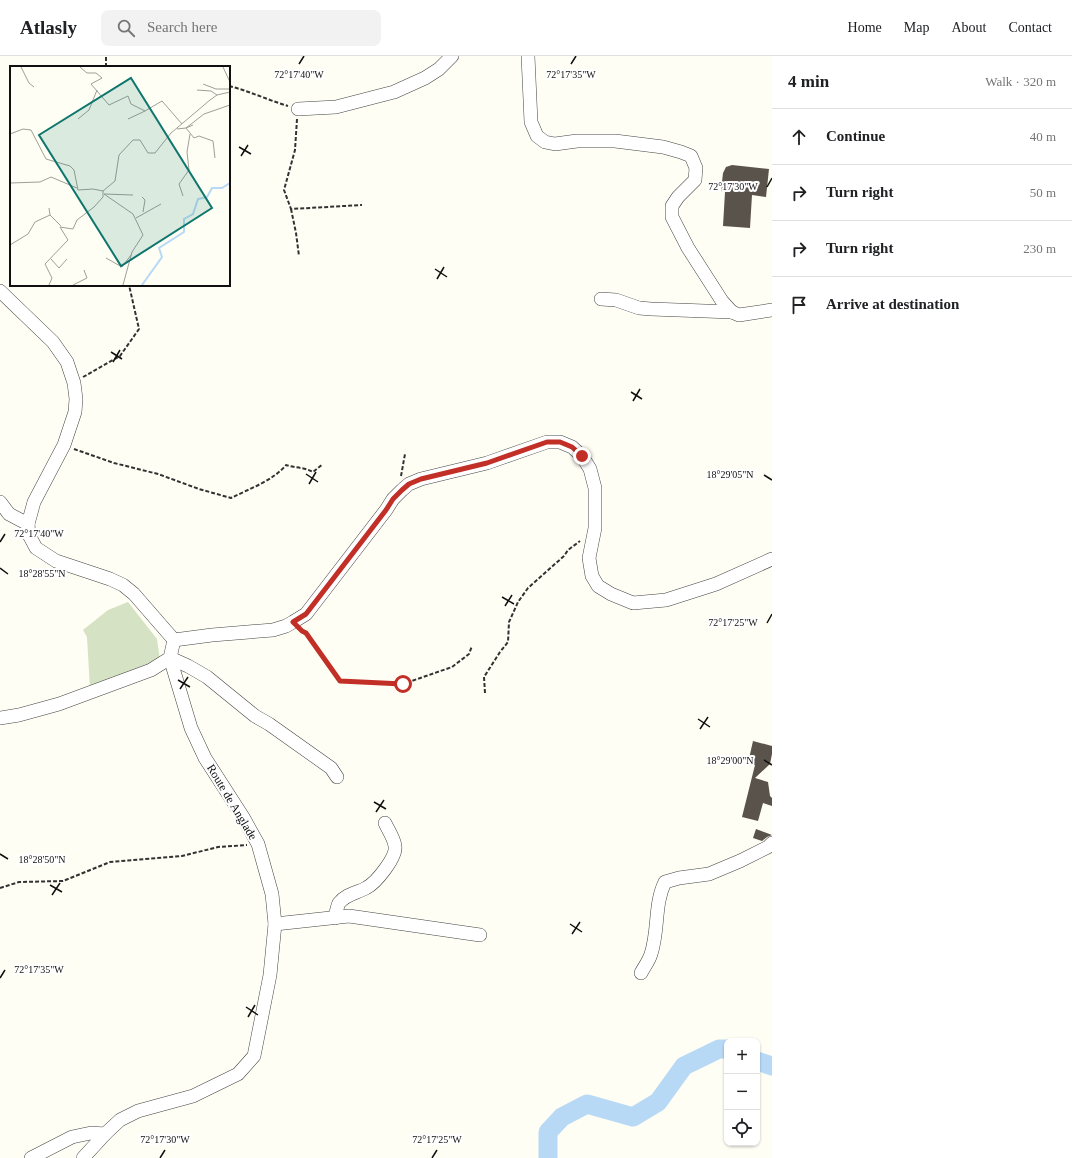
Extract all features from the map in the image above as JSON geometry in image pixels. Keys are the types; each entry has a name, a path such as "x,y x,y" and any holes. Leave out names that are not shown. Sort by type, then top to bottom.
{"street":[{"path":"298,109 336,107 394,92 425,78 439,69 452,56"},
{"path":"528,56 531,122 537,136 545,142 555,144 577,141 615,141 663,147 691,156 696,168 695,180 678,197 672,206 672,217 688,248 722,301 732,312"},
{"path":"0,291 53,342 68,362 74,383 76,399 75,412 64,445 34,502 28,524 28,535 36,548 56,561 110,579 123,585 134,594 174,640"},
{"path":"601,299 616,300 639,308 732,312 739,315 772,310"},
{"path":"174,640 272,630 286,626 306,614 393,499 409,484 421,479 487,463 547,442 560,442 572,447 582,456 590,469 595,488 594,528 589,558 592,576 598,586 611,594 633,603 666,600 716,584 772,559"},
{"path":"0,502 10,514 28,524"},
{"path":"0,718 19,715 59,704 151,670 170,658 174,640"},
{"path":"170,658 206,676 255,716 269,724 331,768 337,777"},
{"name":"Route de Anglade","path":"83,1158 120,1120 138,1111 193,1096 238,1074 254,1056 270,975 275,924 272,894 258,844 243,817 205,758 191,728 170,658"},
{"path":"335,918 338,904 346,897 367,888 380,877 394,854 396,846 385,823"},
{"path":"640,973 651,955 658,904 661,890 665,882 679,878 710,874 740,861 772,844"},
{"path":"275,924 349,916 480,935"},
{"path":"31,1158 72,1137 91,1133 105,1134"}],"path":[{"path":"230,86 246,90 298,109 294,150 284,190 291,209 296,233 298,256"},
{"path":"291,209 362,205"},
{"path":"74,383 120,356 139,329 129,286"},
{"path":"64,445 114,463 158,474 199,489 231,498 267,480 282,471 286,465 293,468 308,469 313,472 323,464"},
{"path":"402,490 400,473 403,468 403,459 405,454"},
{"path":"485,692 484,677 508,642 509,622 518,602 528,588 564,556 568,550 581,541"},
{"path":"293,622 306,633 340,681 403,684 452,667 468,654 472,646"},
{"path":"0,888 19,882 63,881 110,862 182,856 218,847 258,844"}],"green space":[{"path":"128,602 157,639 160,660 90,689 87,637 83,630 108,610"}],"building":[{"path":"732,165 769,169 766,197 752,195 750,228 723,226 725,192 721,191 723,173 726,167"},
{"path":"753,741 772,746 770,764 755,778 768,782 770,796 772,798 772,806 763,803 758,821 742,817 755,765 748,763"},
{"path":"756,829 772,835 762,841 753,838"}],"waterway":[{"path":"548,1158 548,1132 562,1117 587,1104 633,1117 658,1102 684,1066 719,1049 724,1049"},
{"path":"760,1062 772,1066"}],"route":[{"path":"403,684 340,681 306,633 293,622 306,614 393,499 409,484 421,479 487,463 547,442 560,442 572,447 582,456"}]}
